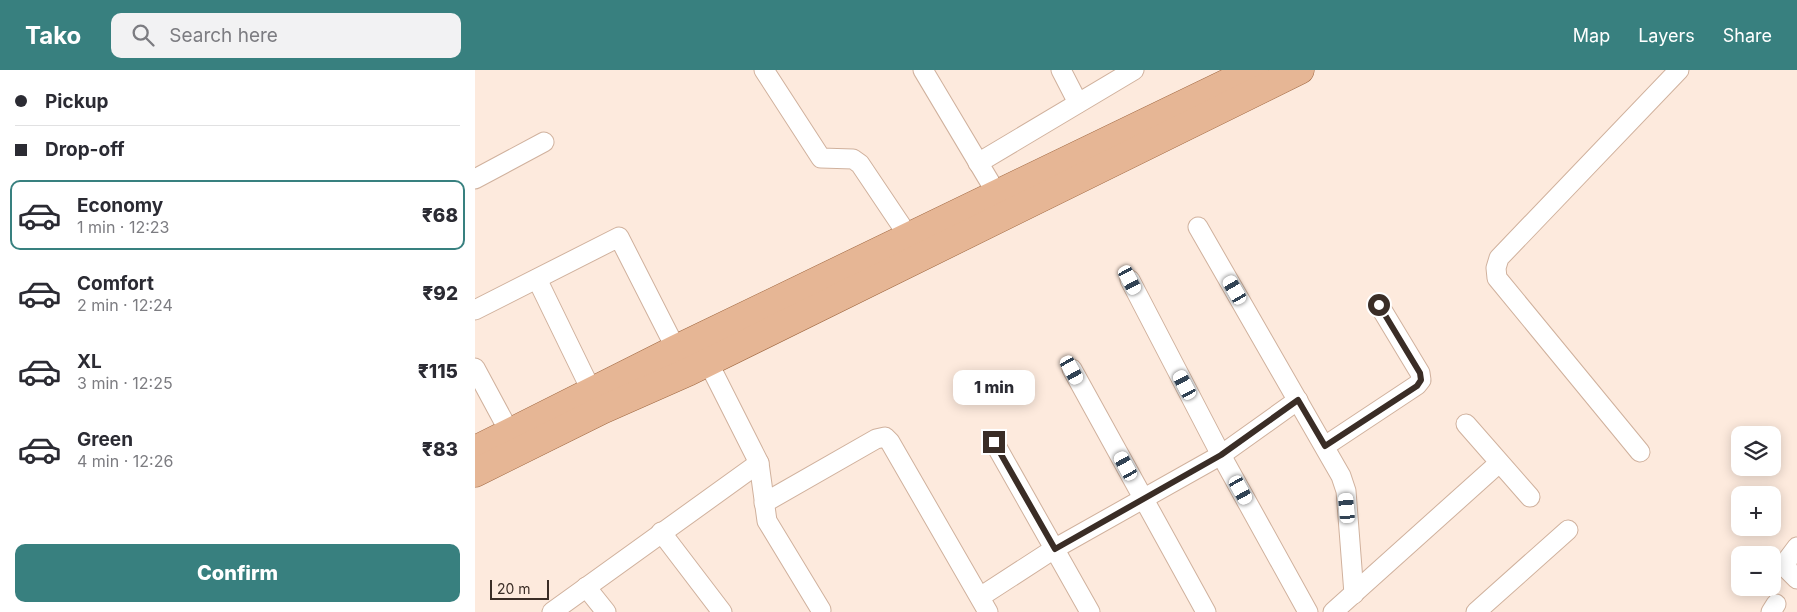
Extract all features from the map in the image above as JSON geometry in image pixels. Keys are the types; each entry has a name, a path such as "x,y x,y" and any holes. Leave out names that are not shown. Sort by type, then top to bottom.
{"main road":[{"path":"475,450 676,349 1254,70"},
{"path":"475,473 602,410 708,362 1300,70"}],"street":[{"path":"764,70 821,158 853,159 860,164 909,237"},
{"path":"923,70 997,194"},
{"path":"1061,70 1078,103"},
{"path":"978,163 1134,70"},
{"path":"1640,452 1497,278 1496,268 1499,258 1679,70"},
{"path":"475,179 544,142"},
{"path":"1198,227 1341,476 1346,491 1354,594"},
{"path":"475,310 619,237 676,349"},
{"path":"537,279 593,392"},
{"path":"1130,280 1221,455 1308,612"},
{"path":"1325,446 1417,386 1421,380 1420,373 1379,305"},
{"path":"708,362 759,463 767,520 821,610"},
{"path":"475,368 510,433"},
{"path":"1072,370 1206,612"},
{"path":"764,503 876,439 885,437 890,442 984,605 1055,549 1221,455 1298,400"},
{"path":"1466,424 1530,498"},
{"path":"994,442 1090,612"},
{"path":"552,612 759,463"},
{"path":"1333,612 1499,463"},
{"path":"1476,612 1568,530"},
{"path":"661,532 722,612"},
{"path":"1797,547 1788,559 1786,568 1797,579"},
{"path":"586,587 607,612"}],"route":[{"path":"994,442 1055,549 1221,455 1298,400 1325,446 1417,386 1421,380 1420,373 1379,305"}]}
